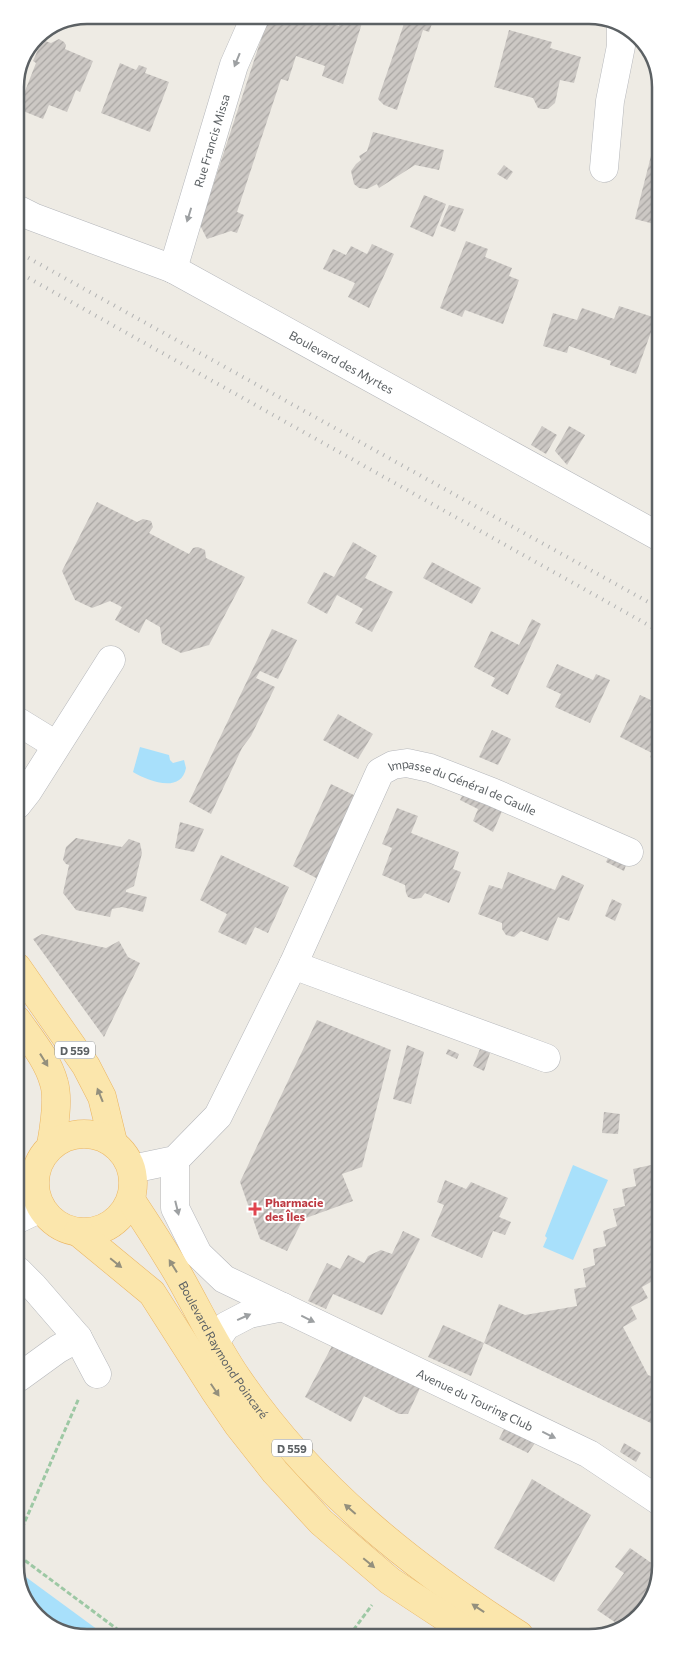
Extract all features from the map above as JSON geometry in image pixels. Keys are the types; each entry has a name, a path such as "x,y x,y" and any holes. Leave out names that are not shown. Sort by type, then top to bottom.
{"main road":[{"name":"D 559","path":"24,977 86,1066 102,1097 113,1142"},
{"name":"D 559","path":"24,1030 48,1065 55,1085 56,1118 51,1145"},
{"path":"82,1133 98,1135 113,1142 124,1153 132,1168 134,1185 131,1200 122,1215 110,1225 95,1231 78,1232 63,1228 51,1220 29,1214 36,1195 34,1181 36,1168 42,1155 51,1145 66,1137 82,1133"},
{"name":"Boulevard Raymond Poincaré","path":"131,1200 177,1273 238,1378 263,1413 298,1456 341,1500 399,1551 510,1629"},
{"name":"D 559","path":"78,1232 152,1293 238,1425 275,1472 321,1522 390,1581 463,1629"}],"street":[{"name":"Rue Francis Missa","path":"173,269 234,65 252,24"},
{"path":"604,168 610,102 621,46 621,33"},
{"name":"Boulevard des Myrtes","path":"24,212 173,269 652,533"},
{"path":"24,796 111,660"},
{"path":"24,725 56,745"},
{"name":"Impasse du Général de Gaulle","path":"175,1160 218,1116 293,965 380,772 393,765 407,763 430,768 492,792 629,852"},
{"path":"293,965 546,1058"},
{"path":"132,1168 175,1160"},
{"name":"Avenue du Touring Club","path":"175,1160 176,1208 198,1254 224,1279 589,1454 652,1496"},
{"path":"24,1277 78,1338 97,1374"},
{"path":"216,1342 226,1326 233,1322 249,1314 283,1307"},
{"path":"24,1374 58,1349 78,1338"}],"path":[{"path":"24,1524 80,1396"},
{"path":"24,1560 117,1629"},
{"path":"354,1629 390,1581"}],"water":[{"path":"140,747 169,755 173,763 184,760 186,768 183,776 178,781 163,783 155,782 133,772"},
{"path":"573,1165 608,1180 573,1260 543,1247 547,1238 545,1236"},
{"path":"25,1576 97,1629 74,1628 55,1621 48,1616 32,1598"}],"building":[{"path":"266,24 332,24 339,26 340,24 362,24 343,84 322,76 325,66 296,56 288,81 281,79 237,212 244,215 237,233 231,231 207,239 200,225"},
{"path":"404,24 432,24 429,32 423,30 397,110 384,105 378,99"},
{"path":"509,30 552,42 550,48 581,57 574,83 560,80 555,103 548,109 538,108 533,98 494,87"},
{"path":"59,39 66,45 65,49 93,61 80,92 76,90 67,112 49,105 43,119 24,111 24,94 36,63 33,61 40,45 44,41 51,43"},
{"path":"120,63 136,70 139,65 147,68 145,73 169,82 150,132 101,113"},
{"path":"373,132 444,150 439,170 415,165 379,188 377,184 367,189 359,188 354,184 351,171 361,160 359,156 367,151"},
{"path":"652,152 652,223 635,219"},
{"path":"504,165 513,172 507,180 497,174"},
{"path":"424,195 446,204 433,237 410,227"},
{"path":"449,205 464,209 455,232 440,226"},
{"path":"466,241 488,249 485,257 512,268 509,276 519,280 503,324 465,310 462,317 440,308"},
{"path":"372,244 394,254 369,308 348,297 355,283 323,269 333,249 346,255 351,246 367,254"},
{"path":"619,306 652,317 652,329 636,374 610,365 611,361 569,346 567,353 543,346 553,313 577,320 582,308 614,319"},
{"path":"542,426 557,435 546,454 531,445"},
{"path":"569,426 585,435 567,465 555,451"},
{"path":"97,502 137,522 143,519 151,521 153,527 149,533 189,554 193,548 198,547 205,550 206,558 245,577 209,645 181,653 162,643 160,627 146,619 139,633 115,620 122,607 110,601 92,608 75,600 62,571"},
{"path":"353,542 377,556 365,578 393,592 372,632 355,623 363,609 337,595 327,614 307,603 324,572 334,577"},
{"path":"432,562 481,588 472,604 423,578"},
{"path":"532,619 541,624 508,695 491,686 495,678 474,667 491,631 519,645"},
{"path":"272,629 297,640 278,679 260,671 256,678 275,687 251,736 242,748 211,814 189,802"},
{"path":"557,664 593,680 596,674 610,680 590,723 555,707 561,694 546,687"},
{"path":"640,695 652,701 650,707 652,708 652,753 620,737"},
{"path":"338,714 373,734 358,759 323,740"},
{"path":"492,730 511,739 498,765 479,757"},
{"path":"331,784 358,797 320,880 293,866"},
{"path":"464,792 503,809 493,832 473,821 478,809 460,800"},
{"path":"397,808 418,816 411,833 459,852 453,869 461,872 449,903 425,893 421,898 413,899 408,897 405,885 382,875 392,848 382,844"},
{"path":"180,822 204,829 194,852 175,848"},
{"path":"76,838 122,847 129,839 140,843 142,853 134,886 126,890 126,892 147,897 143,912 122,907 112,909 110,917 76,910 63,893 69,865 63,860 66,847"},
{"path":"610,854 627,862 624,871 606,862"},
{"path":"221,855 289,887 268,933 255,927 246,945 218,932 227,914 200,900"},
{"path":"508,872 555,890 562,875 584,885 569,921 558,917 548,941 521,931 514,937 506,935 502,929 502,923 478,914 489,885 502,889"},
{"path":"612,899 622,904 615,921 605,916"},
{"path":"42,934 106,948 119,941 128,957 140,963 104,1037 33,939"},
{"path":"317,1020 391,1050 362,1167 342,1174 353,1201 303,1219 287,1251 260,1239 240,1182"},
{"path":"407,1045 424,1052 411,1104 393,1099"},
{"path":"448,1049 459,1054 457,1059 446,1054"},
{"path":"480,1049 490,1053 484,1071 473,1066"},
{"path":"604,1112 620,1114 618,1134 602,1133"},
{"path":"652,1165 652,1281 642,1287 648,1298 631,1307 637,1319 623,1327 648,1375 652,1377 652,1424 484,1343 499,1304 525,1315 577,1306 574,1289 586,1287 583,1269 595,1265 593,1249 606,1246 603,1231 617,1226 613,1209 625,1206 622,1189 636,1186 633,1169"},
{"path":"445,1180 466,1189 471,1182 508,1198 499,1217 511,1222 505,1235 493,1231 482,1258 431,1236 444,1205 437,1202"},
{"path":"403,1231 420,1239 382,1315 333,1294 326,1309 308,1301 327,1263 340,1269 348,1255 364,1263 368,1256 381,1250 392,1254"},
{"path":"443,1325 484,1343 471,1376 428,1357"},
{"path":"333,1344 420,1388 408,1414 399,1414 364,1396 351,1422 305,1397"},
{"path":"504,1429 535,1443 528,1453 499,1439"},
{"path":"624,1443 641,1453 636,1462 620,1452"},
{"path":"532,1479 591,1515 554,1582 494,1548"},
{"path":"630,1548 652,1563 651,1579 644,1598 634,1611 616,1623 597,1610 624,1573 615,1567"}],"railway":[{"path":"24,255 652,604"},
{"path":"24,275 652,627"}],"place":[{"name":"Pharmacie des Îles","path":"255,1209"}]}
